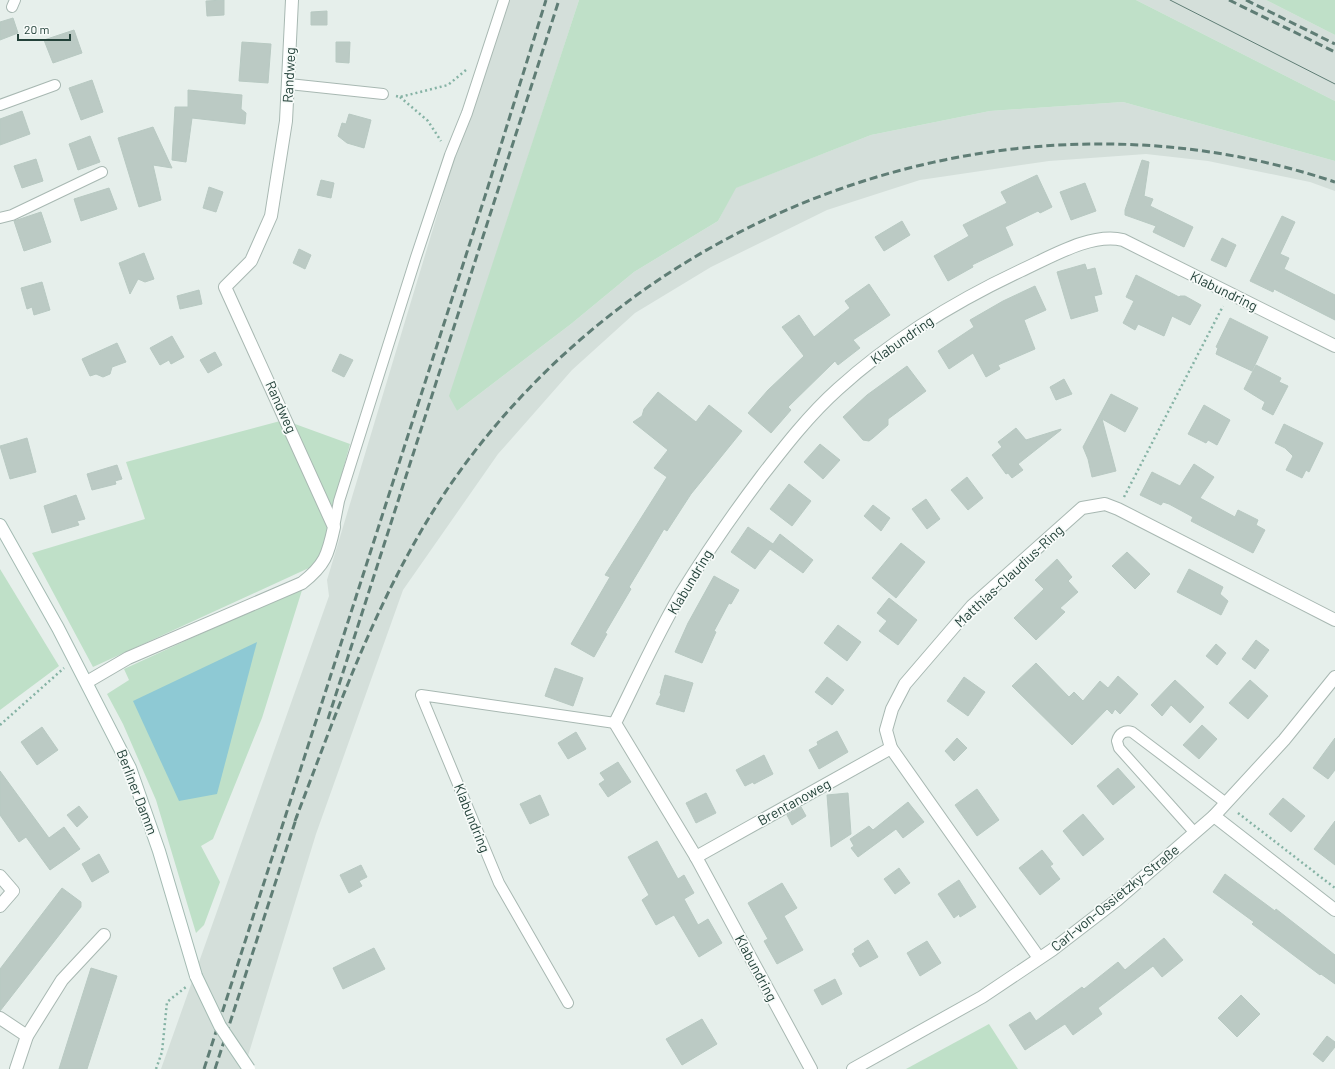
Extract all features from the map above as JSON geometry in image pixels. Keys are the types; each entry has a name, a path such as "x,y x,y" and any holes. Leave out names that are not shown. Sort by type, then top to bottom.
{"street":[{"name":"Randweg","path":"292,0 286,121 271,216 251,261 225,287 334,527"},
{"name":"Klabundring","path":"811,1069 696,857 615,722 648,655 682,592 734,512 794,434 810,417 838,389 909,333 1002,280 1067,250 1099,238 1114,238 1123,240 1335,346"},
{"name":"Matthias-Claudius-Ring","path":"1039,958 891,748 886,730 892,709 905,684 972,606 1082,508 1105,504 1118,509 1335,620"},
{"name":"Berliner Damm","path":"0,525 87,682 130,768 147,813 196,976 220,1026 249,1069"},
{"path":"87,682 128,658 302,583 316,572 329,552 334,527"},
{"name":"Carl-von-Ossietzky-Straße","path":"853,1069 957,1011 1039,958 1117,900 1195,833 1226,804 1284,740 1335,677"},
{"name":"Brentanoweg","path":"696,857 891,748"},
{"path":"1214,816 1335,910"},
{"path":"0,876 13,891 0,906"},
{"path":"16,1069 27,1036 62,980 104,935"},
{"path":"0,1018 27,1036"}],"lane":[{"path":"334,527 342,493 450,154 467,112 504,0"},
{"path":"289,84 383,94"},
{"path":"0,105 55,85"},
{"path":"0,218 12,215 102,172"},
{"name":"Klabundring","path":"568,1003 499,883 421,695 615,722"},
{"path":"1195,833 1119,748 1116,741 1120,734 1128,731 1132,732 1226,804"}],"path":[{"path":"383,94 400,97 448,85 485,54"},
{"path":"400,97 428,121 450,154"},
{"path":"1118,509 1229,293"},
{"path":"0,725 65,667"},
{"path":"1240,815 1335,888"},
{"path":"156,1069 162,1052 167,1002 187,986 196,976"}],"shaded area":[{"path":"502,0 579,0 450,396 457,411 571,324 634,272 718,221 735,188 871,135 990,111 1123,102 1335,161 1335,191 1310,182 1208,161 1146,154 1049,161 920,180 827,210 711,267 635,313 572,370 498,454 403,590 316,834 244,1069 161,1069 329,596 327,580"},
{"path":"1136,0 1266,0 1335,35 1335,101"}],"green space":[{"path":"579,0 1136,0 1335,101 1335,161 1123,102 990,111 871,135 736,188 718,221 634,272 571,324 457,411 449,396"},
{"path":"1266,0 1335,0 1335,35"},
{"path":"284,420 350,444 328,526 326,543 315,563 311,567 93,667 32,553 145,519 126,462"},
{"path":"0,569 59,666 0,710"},
{"path":"303,587 262,718 213,839 201,846 220,882 204,925 196,933 156,800 123,724 107,694 129,680 124,669"},
{"path":"989,1024 1018,1069 906,1069"}],"water":[{"path":"257,642 217,794 179,801 133,701"}],"building":[{"path":"224,0 224,15 207,16 206,1"},
{"path":"327,11 327,25 311,25 311,12"},
{"path":"13,18 18,33 0,40 0,22"},
{"path":"74,30 82,53 53,63 44,40"},
{"path":"242,42 271,44 268,83 239,81"},
{"path":"336,42 350,42 349,63 336,62"},
{"path":"92,80 103,112 81,120 69,88"},
{"path":"188,90 242,95 241,109 246,113 245,124 192,118 186,162 172,160 175,107 188,107"},
{"path":"22,111 30,134 0,145 0,119"},
{"path":"349,114 371,120 364,148 347,143 338,136 342,123 346,124"},
{"path":"153,127 172,168 153,165 161,200 139,207 118,138"},
{"path":"90,136 100,162 78,170 69,144"},
{"path":"36,159 43,181 22,188 14,166"},
{"path":"1142,160 1149,162 1144,196 1153,199 1150,206 1193,227 1184,247 1153,232 1156,226 1125,215 1125,210"},
{"path":"1037,175 1052,207 1040,213 1038,211 1005,227 1013,245 972,265 973,267 948,281 934,256 969,236 963,225 1007,203 1001,192"},
{"path":"321,180 334,183 331,198 317,195"},
{"path":"1085,183 1096,211 1071,220 1060,192"},
{"path":"209,187 223,192 216,212 203,208"},
{"path":"109,188 117,209 81,221 74,199"},
{"path":"41,212 51,242 24,251 14,221"},
{"path":"1282,216 1295,222 1280,254 1289,258 1284,269 1335,295 1335,320 1274,289 1273,292 1250,281"},
{"path":"902,221 910,235 884,251 875,237"},
{"path":"1222,238 1236,245 1226,267 1211,260"},
{"path":"299,249 311,255 305,269 293,263"},
{"path":"144,253 154,279 145,282 138,279 130,294 119,263"},
{"path":"1085,264 1087,270 1095,268 1102,294 1094,296 1098,311 1071,319 1057,272"},
{"path":"1136,275 1179,297 1185,296 1201,305 1190,325 1172,316 1164,336 1138,324 1135,330 1123,323 1134,301 1126,297"},
{"path":"42,282 50,310 34,315 32,307 27,309 21,288"},
{"path":"869,284 890,315 853,340 860,348 838,365 835,361 788,407 791,410 771,433 748,413 768,390 804,356 782,327 799,315 814,337 850,308 845,301"},
{"path":"1035,286 1046,310 1024,320 1035,349 998,365 1000,369 986,377 973,353 949,369 938,351 974,327 970,320 1003,301"},
{"path":"199,290 202,304 180,309 177,296"},
{"path":"1230,318 1268,337 1252,371 1216,354 1218,348 1216,347"},
{"path":"172,336 184,357 171,364 169,360 160,365 150,348"},
{"path":"117,343 126,362 112,367 110,374 103,377 96,374 90,376 82,359"},
{"path":"215,352 222,365 208,373 200,360"},
{"path":"340,354 353,360 344,377 332,371"},
{"path":"1256,365 1281,378 1279,382 1288,386 1273,415 1262,409 1265,402 1244,389"},
{"path":"907,366 926,391 888,419 888,425 873,438 869,441 863,440 843,417 867,395"},
{"path":"1064,379 1072,394 1056,400 1050,387"},
{"path":"658,392 696,422 709,405 742,431 691,494 667,531 664,529 629,587 631,589 605,633 607,634 594,657 571,644 610,577 605,575 667,477 654,468 668,450 633,422 642,416 644,409"},
{"path":"1111,394 1138,408 1125,432 1102,419 1116,471 1092,477 1088,459 1083,447"},
{"path":"1204,405 1230,420 1217,445 1208,440 1206,443 1188,434"},
{"path":"1284,424 1323,443 1309,472 1306,470 1302,478 1286,470 1293,456 1285,448 1275,443"},
{"path":"1016,428 1026,440 1061,430 1018,464 1023,470 1012,478 1008,473 1006,474 992,455 1002,447 998,442"},
{"path":"27,438 36,472 10,479 0,446"},
{"path":"820,444 840,460 823,479 804,462"},
{"path":"1194,464 1214,477 1200,498 1235,517 1238,510 1258,520 1256,525 1265,530 1253,553 1191,521 1193,517 1169,504 1163,502 1161,505 1140,495 1152,472 1180,486"},
{"path":"117,465 122,479 115,481 116,484 92,490 87,474"},
{"path":"967,477 983,498 968,510 951,490"},
{"path":"789,484 811,501 792,526 770,509"},
{"path":"76,495 85,519 77,521 79,525 52,533 44,506"},
{"path":"926,499 940,519 927,529 912,509"},
{"path":"873,505 890,518 881,531 864,516"},
{"path":"748,527 773,544 780,534 813,560 803,573 770,549 755,569 731,552"},
{"path":"901,543 925,562 896,598 872,578"},
{"path":"1127,552 1150,574 1135,589 1112,566"},
{"path":"1057,559 1072,577 1068,581 1078,592 1060,608 1065,612 1036,640 1014,618 1044,589 1035,580"},
{"path":"1189,569 1223,587 1220,594 1228,601 1221,615 1177,592"},
{"path":"714,576 739,590 731,604 729,603 714,631 716,632 702,663 675,652 688,623"},
{"path":"889,598 917,620 898,645 879,631 887,621 877,613"},
{"path":"838,625 861,642 847,661 824,643"},
{"path":"1256,640 1269,650 1255,669 1242,659"},
{"path":"1216,644 1226,653 1217,665 1206,656"},
{"path":"1036,663 1069,697 1074,692 1083,701 1100,681 1108,688 1118,676 1138,694 1120,714 1115,709 1112,714 1107,709 1072,745 1012,686"},
{"path":"555,668 583,678 573,706 545,696"},
{"path":"665,675 693,683 684,712 656,704 661,694"},
{"path":"827,677 844,690 832,705 815,692"},
{"path":"964,677 985,692 968,716 947,701"},
{"path":"1175,680 1204,707 1190,723 1171,705 1162,716 1151,705"},
{"path":"1250,680 1268,696 1248,719 1229,703"},
{"path":"1202,725 1217,739 1199,759 1183,745"},
{"path":"42,727 58,750 37,765 21,742"},
{"path":"837,731 848,752 819,769 809,750 818,745 817,742"},
{"path":"576,732 586,749 568,759 558,743"},
{"path":"957,738 967,748 954,761 945,751"},
{"path":"1335,738 1335,770 1328,779 1313,768"},
{"path":"764,755 773,774 754,784 753,782 745,786 736,770"},
{"path":"618,762 631,782 608,797 599,784 605,780 600,773"},
{"path":"1118,768 1135,787 1113,805 1097,786"},
{"path":"0,771 49,838 64,827 80,849 50,870 26,837 19,842 0,815"},
{"path":"977,789 999,820 977,836 955,805"},
{"path":"706,793 716,813 696,823 686,803"},
{"path":"848,793 851,834 831,847 827,795"},
{"path":"540,795 549,815 530,824 520,804"},
{"path":"1283,798 1305,816 1291,832 1269,814"},
{"path":"908,802 924,822 903,838 896,829 858,857 851,848 854,846 850,839 869,826 873,830"},
{"path":"79,806 88,817 77,827 67,815"},
{"path":"801,807 806,816 792,825 787,815"},
{"path":"1083,814 1104,839 1083,856 1063,831"},
{"path":"1335,821 1335,865 1314,849"},
{"path":"657,841 678,879 684,875 694,893 684,899 698,925 708,919 722,943 699,957 674,915 656,925 642,900 649,895 628,857"},
{"path":"1042,850 1053,864 1050,866 1060,879 1040,895 1019,868"},
{"path":"99,854 109,872 92,882 82,864"},
{"path":"361,865 367,877 359,881 362,886 349,893 340,875"},
{"path":"899,868 910,883 895,894 884,879"},
{"path":"1225,874 1275,911 1276,909 1335,955 1335,984 1321,974 1320,975 1252,924 1254,922 1213,892"},
{"path":"959,880 976,907 960,917 959,914 954,918 938,894"},
{"path":"782,883 797,908 784,916 803,950 777,964 764,941 768,939 748,903"},
{"path":"62,888 81,902 81,907 0,1011 0,969"},
{"path":"1164,938 1183,960 1162,977 1153,966 1098,1008 1102,1014 1073,1035 1065,1024 1025,1050 1009,1025 1030,1012 1036,1021 1082,987 1084,989 1118,962 1125,970"},
{"path":"868,940 878,957 860,967 852,954 855,952 854,949"},
{"path":"927,941 941,963 920,976 907,953"},
{"path":"374,948 385,969 343,989 333,968"},
{"path":"91,968 117,976 87,1069 59,1069"},
{"path":"835,979 842,994 822,1005 814,990"},
{"path":"1241,995 1260,1014 1237,1037 1218,1018"},
{"path":"702,1019 717,1044 682,1065 666,1039"},
{"path":"1327,1036 1335,1042 1335,1047 1323,1062 1313,1054"}],"tram line":[{"path":"1170,0 1335,84"}],"railway":[{"path":"204,1069 487,190 546,0"},
{"path":"328,719 559,0"},
{"path":"1229,0 1335,52"},
{"path":"1246,0 1335,44"},
{"path":"295,821 346,688 384,601 429,518 455,478 535,382 629,301 734,235 847,186 967,156 1089,144 1213,152 1335,182"},
{"path":"215,1069 297,816"}]}
